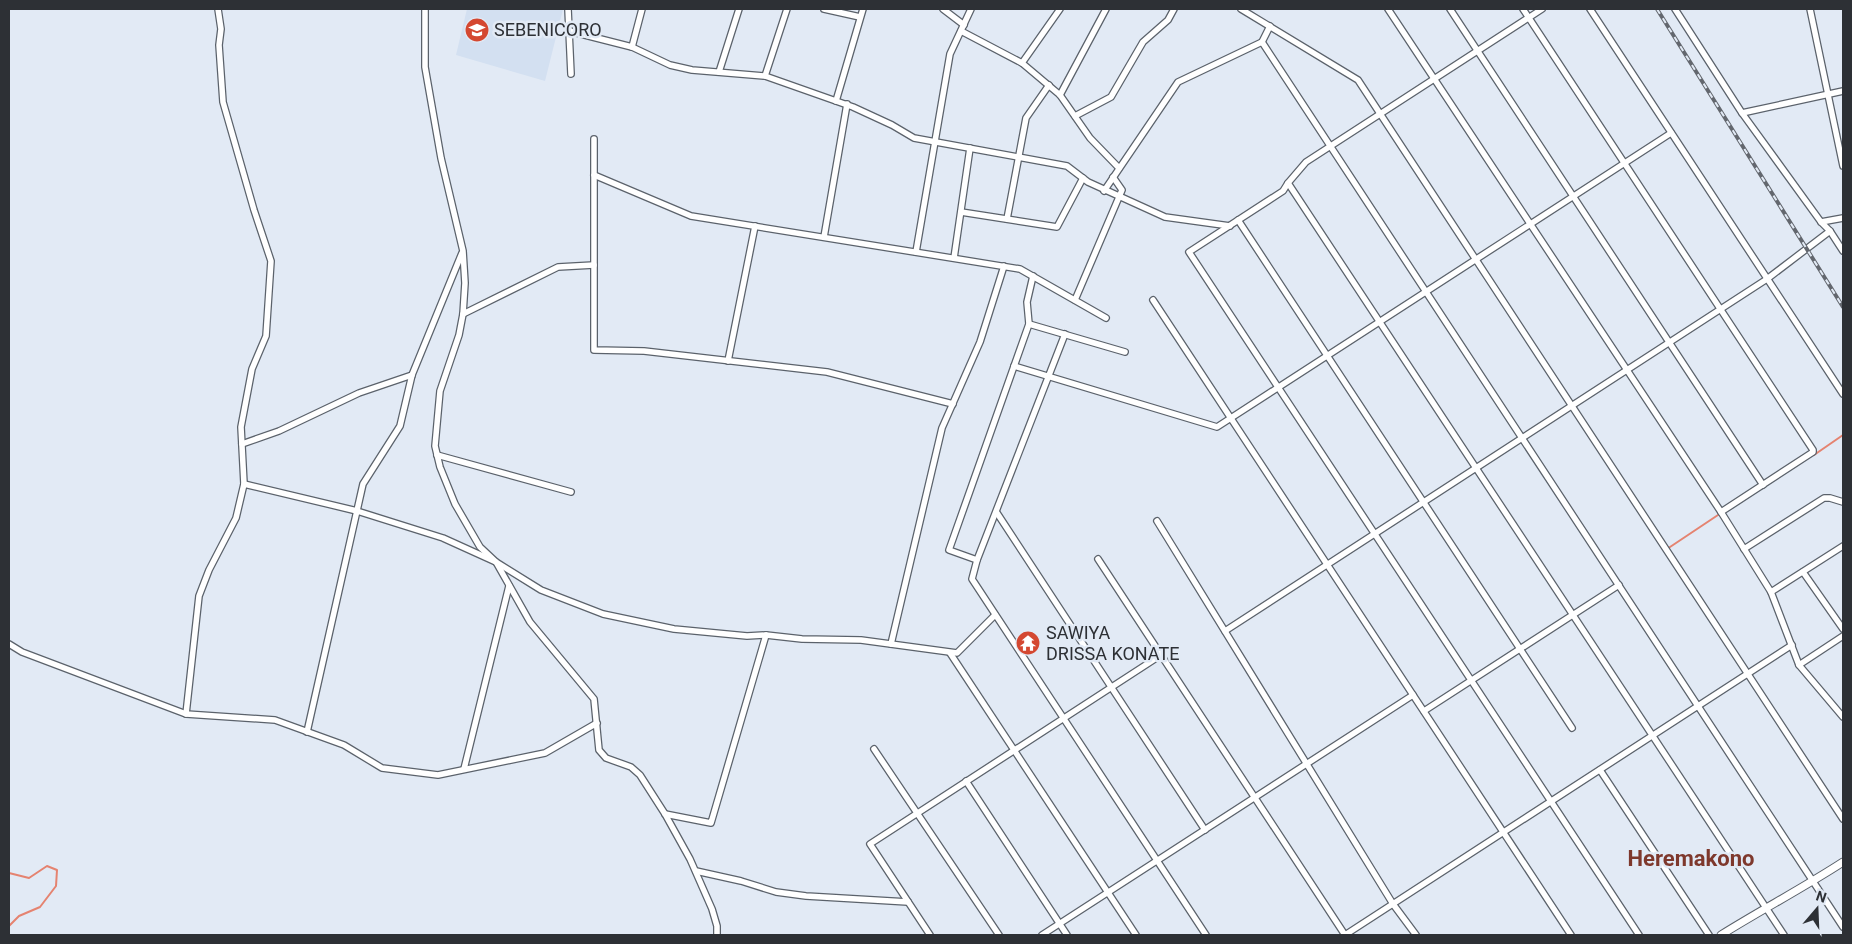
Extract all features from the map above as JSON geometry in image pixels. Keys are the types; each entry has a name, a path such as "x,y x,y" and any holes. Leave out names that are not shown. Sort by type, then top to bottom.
{"street":[{"path":"186,714 199,596 209,570 236,518 244,484 241,427 252,368 266,336 270,262 223,102 219,45 221,29 218,9"},
{"path":"425,9 425,68 442,158 463,251 465,283 463,314 459,335 440,391 435,446 440,467 455,504 480,547 496,562 530,622 594,699 599,750 606,758 631,767 640,775 665,814 696,871 712,909 717,926 717,935"},
{"path":"568,9 571,74"},
{"path":"632,46 642,9"},
{"path":"719,72 739,9"},
{"path":"765,76 787,9"},
{"path":"824,9 860,17"},
{"path":"836,101 863,9"},
{"path":"942,9 962,28 1022,63 1060,95 1090,138 1120,168"},
{"path":"916,252 950,54 971,9"},
{"path":"1022,63 1060,9"},
{"path":"1060,95 1106,9"},
{"path":"1075,116 1111,97 1143,42 1168,20 1174,9"},
{"path":"1388,9 1721,512 1771,592 1799,665 1843,717"},
{"path":"1450,9 1763,485"},
{"path":"1523,9 1813,450 1813,452 1721,512"},
{"path":"1542,9 1306,162 1283,191 1189,252 1639,935"},
{"path":"1590,9 1843,394"},
{"path":"1675,9 1742,113 1821,222 1830,230 1843,252"},
{"path":"1810,9 1843,166"},
{"path":"1244,10 1358,80 1843,819"},
{"path":"1104,190 1178,82 1262,42 1270,26"},
{"path":"569,31 632,46 670,65 692,70 765,76 847,104 892,125 914,138 1067,166 1082,178 1104,190 1165,217 1230,226"},
{"path":"1262,42 1843,926"},
{"path":"1007,219 1026,118 1048,86"},
{"path":"1742,113 1843,92"},
{"path":"824,237 847,104"},
{"path":"1014,366 1217,427 1671,133"},
{"path":"594,139 594,350 644,351 826,372 953,404"},
{"path":"954,258 970,148"},
{"path":"594,175 691,216 1020,269 1106,318"},
{"path":"1075,300 1122,190 1113,177"},
{"path":"961,212 1057,227 1082,178"},
{"path":"1288,183 1784,935"},
{"path":"1821,222 1843,218"},
{"path":"1238,220 1572,728"},
{"path":"728,361 755,226"},
{"path":"1225,631 1768,279 1830,230"},
{"path":"307,732 363,484 400,426 412,375 463,251"},
{"path":"463,314 558,267 594,265"},
{"path":"891,644 942,428 980,342 1004,266"},
{"path":"977,560 949,550 1029,324 1027,302 1033,276"},
{"path":"1153,300 1571,935"},
{"path":"1029,324 1126,352"},
{"path":"1065,334 997,513 977,560 972,579 1206,935"},
{"path":"242,444 279,431 359,393 412,375"},
{"path":"437,455 571,492"},
{"path":"244,484 357,511 443,538 496,562 541,590 603,614 674,629 747,636 766,635 802,639 862,640 957,653 995,615"},
{"path":"1744,549 1824,498 1843,502"},
{"path":"997,513 1205,830"},
{"path":"1157,521 1393,904 1416,935"},
{"path":"1771,592 1843,546"},
{"path":"1098,559 1345,935 1792,645"},
{"path":"1803,572 1843,629"},
{"path":"1424,711 1619,585"},
{"path":"464,769 509,586"},
{"path":"665,814 711,823 766,635"},
{"path":"1799,665 1843,636"},
{"path":"9,644 22,652 186,714 275,720 344,746 382,768 438,775 545,753 597,723"},
{"path":"950,653 1136,935"},
{"path":"930,935 870,844 1160,655"},
{"path":"1042,935 1413,695"},
{"path":"1836,709 1843,704"},
{"path":"874,749 999,935"},
{"path":"1600,770 1709,935"},
{"path":"966,781 1067,935"},
{"path":"1721,935 1766,907 1814,882 1843,862"},
{"path":"696,871 741,881 776,892 806,896 908,902"}],"shaded area":[{"path":"467,9 563,9 545,81 456,55"}],"waterway":[{"path":"1814,455 1843,435"},
{"path":"1667,549 1721,513"},
{"path":"9,873 29,878 47,866 57,870 56,886 40,907 19,916 9,926"}],"railway":[{"path":"1657,9 1843,307"}],"place":[{"name":"SEBENICORO","path":"477,30"},
{"name":"SAWIYA DRISSA KONATE","path":"1028,643"}],"district":[{"name":"Heremakono","path":"1691,858"}]}
